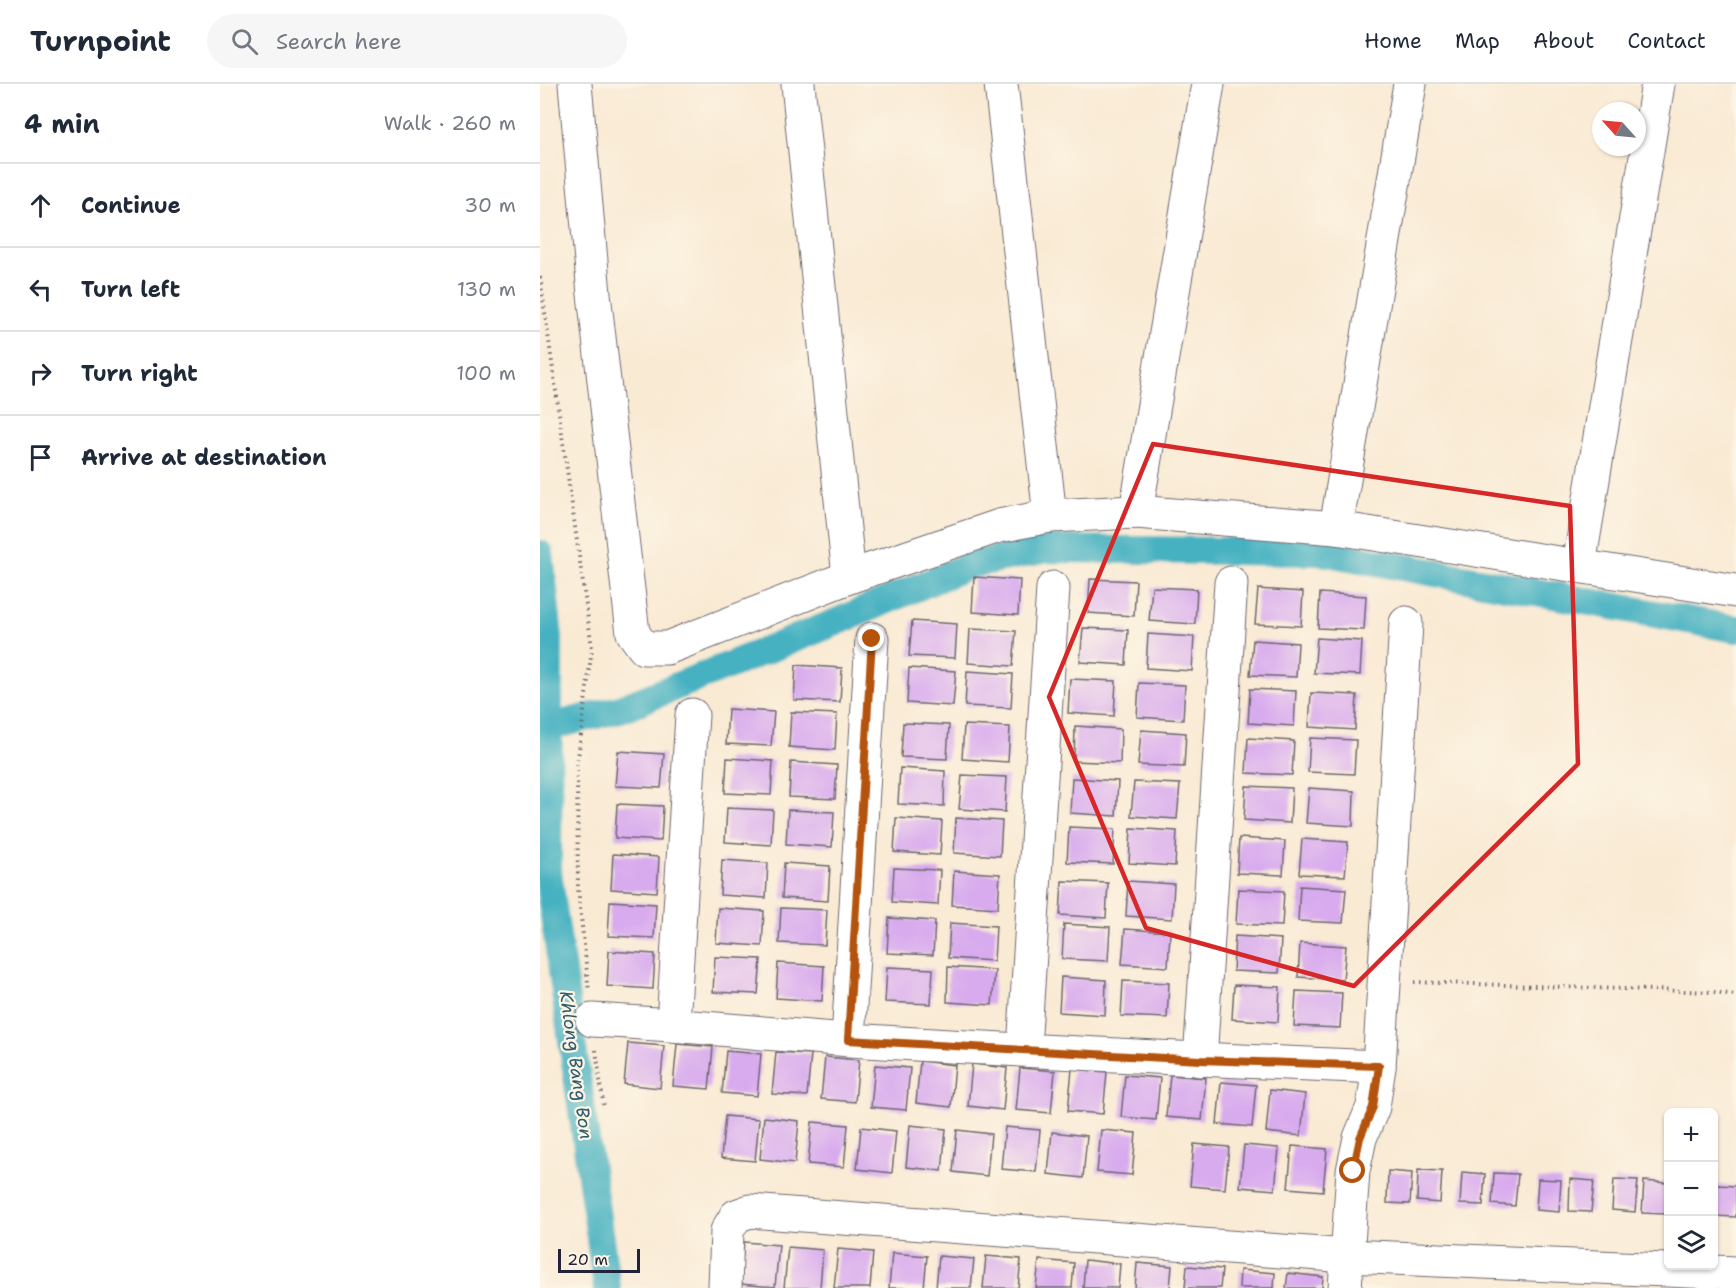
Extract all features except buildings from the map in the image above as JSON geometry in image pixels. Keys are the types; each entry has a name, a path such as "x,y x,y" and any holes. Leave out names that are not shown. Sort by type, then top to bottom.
{"street":[{"path":"575,84 596,306 633,633 644,648 667,648 849,578 999,526 1050,516 1136,512 1336,528 1736,591"},
{"path":"798,84 849,578"},
{"path":"1001,84 1050,516"},
{"path":"1136,512 1208,84"},
{"path":"1336,528 1410,84"},
{"path":"1579,565 1658,84"},
{"path":"1200,1060 1231,583"},
{"path":"1024,1049 1053,588"},
{"path":"1346,1272 1353,1171 1360,1138 1373,1107 1379,1066 1406,623"},
{"path":"848,1040 872,639"},
{"path":"673,1024 692,715"},
{"path":"592,1020 673,1024 848,1040 1200,1060 1379,1066"},
{"path":"725,1288 728,1231 736,1216 750,1211 1346,1272 1736,1273"}],"path":[{"path":"540,278 592,648 577,766 578,888 604,1108"},
{"path":"1383,981 1736,995"}],"highlighted area":[{"path":"1153,444 1570,506 1578,764 1354,986 1146,928 1049,697"}],"waterway":[{"path":"549,727 620,709 834,623 972,564 1048,549 1322,552 1736,629"},
{"name":"Khlong Bang Bon","path":"540,554 549,638 548,872 607,1288"}],"route":[{"path":"872,639 848,1040 1200,1060 1379,1066 1373,1107 1360,1138 1353,1171"}]}
